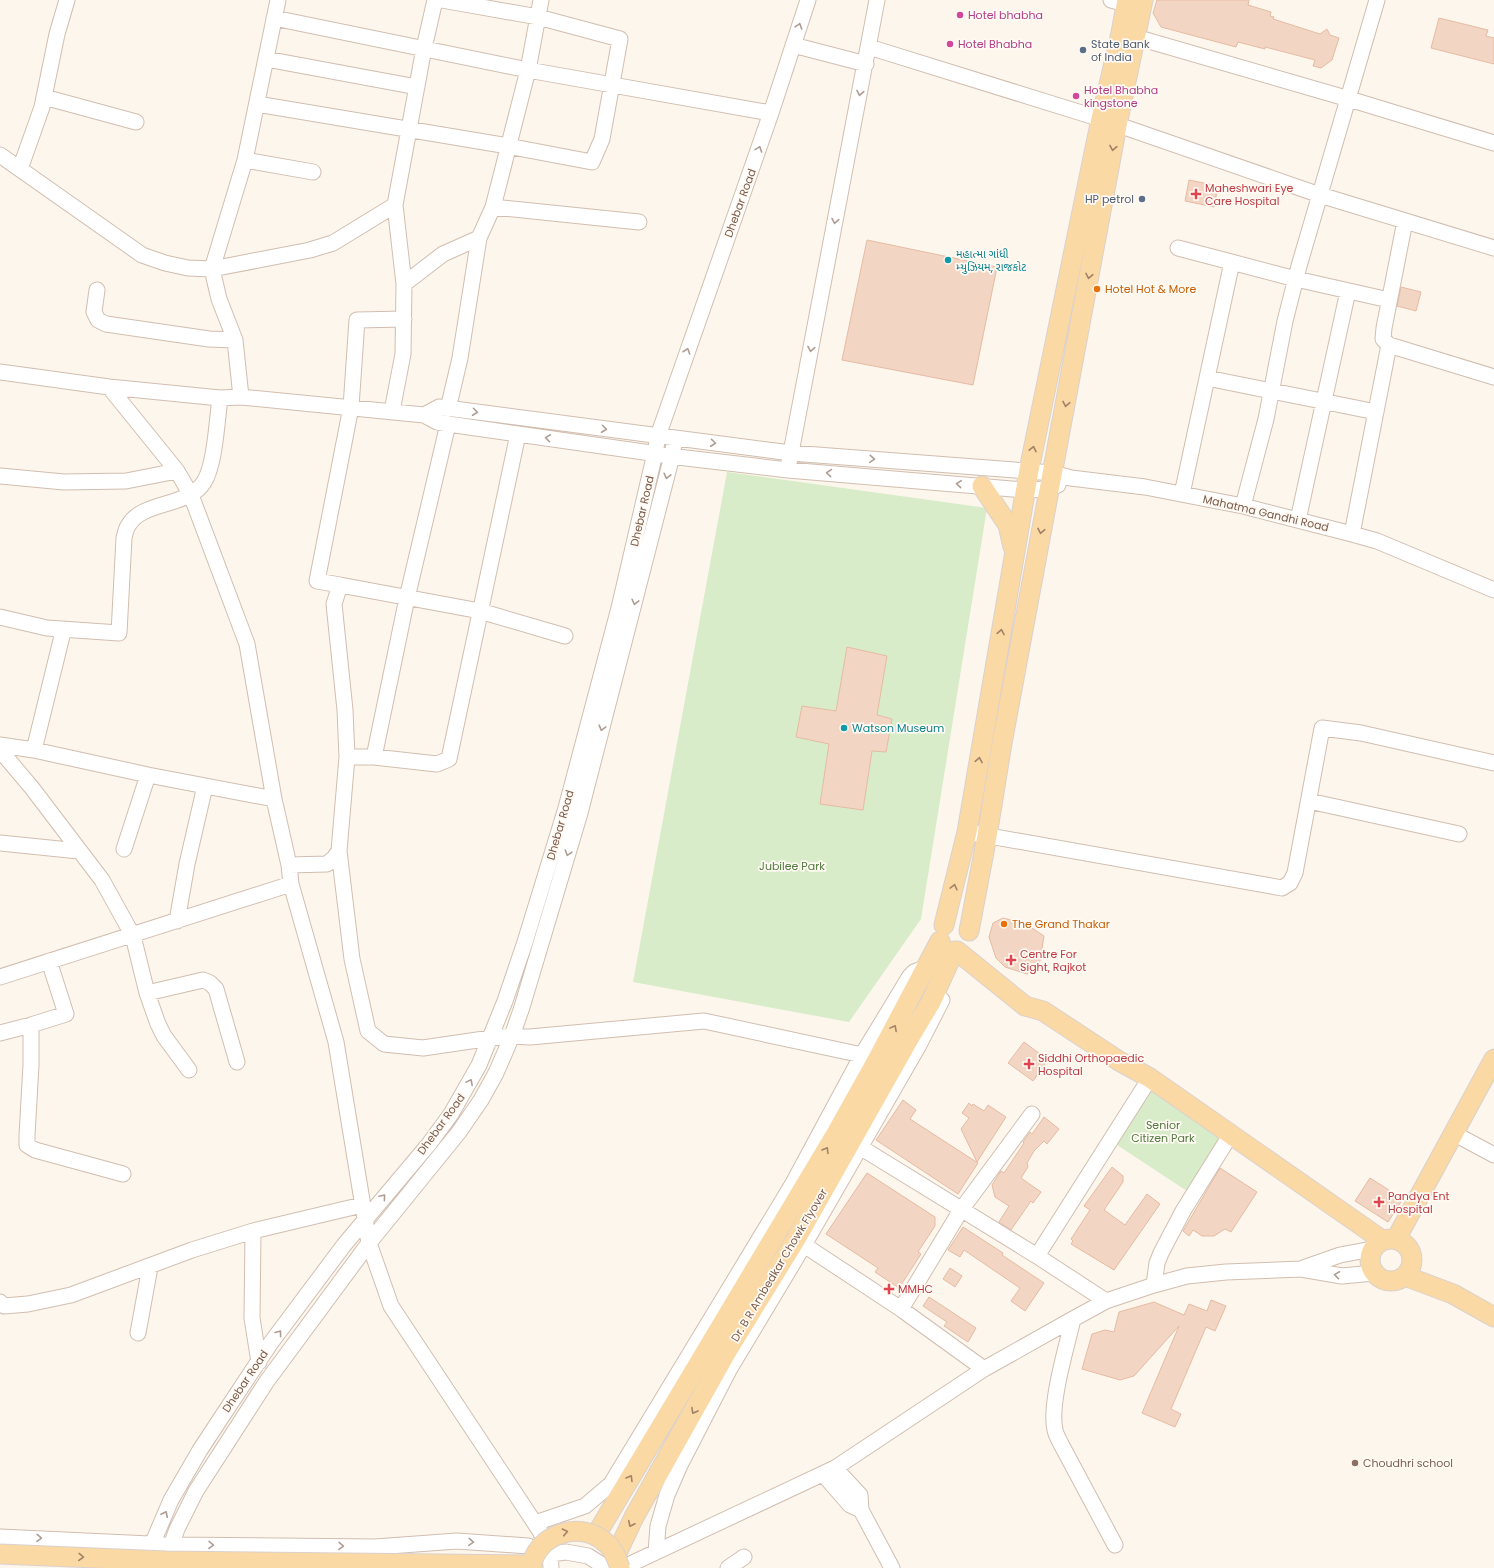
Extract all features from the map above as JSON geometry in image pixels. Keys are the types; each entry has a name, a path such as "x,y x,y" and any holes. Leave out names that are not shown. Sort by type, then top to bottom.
{"main road":[{"path":"955,941 967,832 1025,490 1128,35 1130,2"},
{"path":"935,971 955,941 987,836 1002,743 1051,481 1109,122"},
{"path":"982,486 1008,525 1014,553"},
{"path":"955,941 1025,1006 1043,1011 1118,1061 1150,1078 1383,1243 1402,1241 1407,1246 1412,1258 1453,1294"},
{"name":"Dr. B R Ambedkar Chowk Flyover","path":"596,1536 838,1130 912,994 935,971"},
{"name":"Dr. B R Ambedkar Chowk Flyover","path":"616,1565 634,1517 726,1353 796,1239 910,1037 932,1002 935,971"},
{"path":"1412,1258 1409,1271 1405,1276 1392,1281 1386,1280 1374,1273 1370,1262 1453,1133 1494,1059"},
{"path":"1405,1276 1453,1294 1494,1317"},
{"path":"0,1554 166,1561 531,1567 537,1552 547,1540 558,1534 570,1531 584,1531 596,1536 607,1544 616,1565"}],"street":[{"path":"20,169 44,97 57,34 67,0"},
{"path":"241,397 235,340 219,299 212,268 245,160 278,0"},
{"path":"392,411 403,354 404,318 404,284 395,205 424,48 435,0"},
{"path":"256,104 409,128 592,162 602,139 620,39 538,17 442,0"},
{"path":"448,409 460,358 479,238 493,207 528,70 542,0"},
{"name":"Dhebar Road","path":"142,1568 171,1500 200,1450 270,1344 363,1212 428,1144 451,1114 479,1065 525,942 566,808 619,608 656,453 658,436 772,113 808,0"},
{"path":"788,470 877,0"},
{"path":"1243,506 1266,419 1285,320 1377,0"},
{"path":"274,18 528,70 772,113"},
{"path":"1128,35 1494,143"},
{"path":"793,45 866,64"},
{"path":"869,47 1109,122 1320,195 1494,248"},
{"path":"266,59 417,87"},
{"path":"44,97 136,122"},
{"path":"0,155 142,255 165,264 188,268 212,268 310,250 333,243 395,205"},
{"path":"245,160 313,172"},
{"path":"493,207 639,222"},
{"path":"1406,221 1389,300 1383,339 1389,345 1494,377"},
{"path":"404,284 443,254 479,238"},
{"path":"1178,248 1296,279 1389,300"},
{"path":"1182,494 1232,262"},
{"path":"97,290 94,312 98,320 106,324 209,339 235,340"},
{"path":"1298,520 1348,291"},
{"path":"404,318 357,320 351,407 317,581 480,611 565,636"},
{"path":"1352,534 1389,345"},
{"path":"0,372 109,387 220,398 241,397 392,411 424,415 437,422 448,424 672,456 788,470 1025,490 1051,481"},
{"path":"1207,378 1376,412"},
{"path":"109,387 177,471 191,495 247,644 274,798 289,865 291,884 336,1042 369,1244 391,1306 535,1523 540,1531 551,1561"},
{"path":"0,617 47,628 119,633 124,538 128,526 141,513 191,495 204,483 211,468 220,398"},
{"name":"Mahatma Gandhi Road","path":"424,415 438,408 791,453 1029,470 1051,481 1071,478 1145,487 1243,506 1377,541 1494,590"},
{"path":"374,757 408,598 448,424"},
{"path":"348,757 374,757 437,764 449,759 518,434"},
{"name":"Dhebar Road","path":"163,1568 177,1529 196,1491 263,1387 369,1244 459,1132 481,1100 496,1073 512,1036 522,1007 580,813 672,456 675,438"},
{"path":"0,476 64,482 126,481 177,471"},
{"path":"340,586 334,604 345,710 348,757 339,851 352,959 368,1031 384,1044 423,1048 490,1038 512,1036 530,1037 704,1021 862,1054"},
{"path":"34,750 62,636 58,629"},
{"path":"967,832 1282,888 1290,883 1294,873 1322,728 1360,733 1494,763"},
{"path":"0,745 34,750 148,775 274,798"},
{"path":"0,750 32,788 102,880 133,936 147,993 158,1024 164,1036 189,1070"},
{"path":"124,849 148,775"},
{"path":"177,921 205,786"},
{"path":"1309,801 1459,834"},
{"path":"0,843 79,851"},
{"path":"289,865 327,864 339,851"},
{"path":"0,977 133,936 291,884"},
{"path":"0,1033 66,1014 49,961"},
{"path":"535,1523 585,1506 611,1484 792,1185 862,1054 910,976 914,972 935,971 946,987 945,994 919,1045 729,1370 680,1465 667,1495 661,1513 656,1552"},
{"path":"147,993 203,980 210,983 216,989 237,1062"},
{"path":"31,1025 31,1065 26,1135 28,1145 35,1150 123,1174"},
{"path":"1037,1256 1150,1078"},
{"path":"901,1310 961,1210 1032,1114"},
{"path":"1453,1133 1494,1156"},
{"path":"1154,1285 1157,1263 1161,1253 1183,1211 1231,1134"},
{"path":"860,1147 1037,1256 1106,1302"},
{"path":"1,1305 28,1304 71,1295 150,1267 192,1250 253,1231 363,1212"},
{"path":"253,1231 252,1318 259,1362"},
{"path":"1301,1269 1340,1255 1383,1243"},
{"path":"804,1244 901,1310 984,1370"},
{"path":"138,1333 150,1267"},
{"path":"551,1561 566,1552 588,1556 616,1565 656,1552 829,1471 984,1370 1073,1318 1106,1302 1154,1285 1187,1276 1226,1272 1301,1269 1342,1276 1374,1273"},
{"path":"1073,1318 1053,1414 1055,1430 1115,1545"},
{"path":"829,1471 860,1495 861,1510 892,1568"},
{"path":"0,1537 171,1544 375,1547 457,1541 528,1546 551,1561"},
{"path":"728,1568 744,1558"}],"green space":[{"name":"Jubilee Park","path":"727,472 987,508 921,919 849,1022 633,982"},
{"name":"Senior Citizen Park","path":"1150,1078 1231,1134 1190,1193 1111,1141"}],"building":[{"path":"1157,0 1249,0 1248,5 1271,12 1270,16 1274,17 1273,19 1320,34 1327,29 1330,35 1339,38 1332,60 1321,68 1313,66 1315,60 1265,47 1265,49 1238,42 1236,47 1161,27 1153,13"},
{"path":"1439,18 1488,30 1486,36 1494,38 1494,64 1431,48"},
{"path":"1189,180 1218,186 1214,207 1185,201"},
{"path":"867,240 997,267 973,385 842,360"},
{"path":"1401,287 1421,292 1416,311 1397,306"},
{"name":"Watson Museum","path":"847,647 887,656 877,715 892,719 886,752 872,751 863,810 820,804 829,744 796,737 802,706 836,711"},
{"path":"1003,918 1026,924 1044,936 1040,961 1036,968 1027,974 1005,967 996,958 989,937 993,923"},
{"path":"1024,1042 1048,1060 1033,1081 1008,1063"},
{"path":"903,1100 916,1110 910,1119 978,1163 958,1194 876,1140"},
{"path":"969,1103 972,1106 973,1104 984,1111 988,1105 1006,1117 977,1162 961,1129 969,1118 962,1113"},
{"path":"1044,1117 1059,1129 1047,1144 1044,1141 1034,1151 1027,1163 1028,1167 1021,1178 1041,1192 1033,1203 1031,1201 1011,1230 999,1222 1009,1206 995,1197 992,1185 1001,1171 1004,1173 1030,1132 1032,1134"},
{"path":"1112,1167 1123,1176 1123,1182 1104,1210 1125,1225 1147,1194 1160,1204 1114,1270 1071,1244 1073,1241 1071,1239 1090,1210 1084,1206"},
{"path":"1220,1168 1257,1192 1231,1232 1225,1229 1214,1236 1202,1236 1193,1230 1189,1236 1183,1231"},
{"path":"867,1173 935,1217 935,1226 918,1252 921,1254 899,1288 875,1272 878,1268 826,1234"},
{"path":"1370,1178 1403,1199 1388,1222 1355,1201"},
{"path":"963,1227 1003,1253 1002,1255 1044,1283 1025,1311 1011,1301 1020,1288 964,1250 960,1257 948,1250"},
{"path":"950,1268 962,1276 955,1287 943,1279"},
{"path":"929,1297 976,1328 968,1342 944,1326 947,1322 923,1306"},
{"path":"1211,1300 1226,1306 1215,1331 1206,1327 1171,1409 1181,1414 1175,1427 1142,1413 1179,1326 1134,1376 1120,1380 1082,1369 1092,1334 1105,1330 1114,1332 1119,1312 1154,1302 1184,1315 1189,1304 1207,1311"}],"place":[{"name":"Hotel bhabha","path":"960,15"},
{"name":"Hotel Bhabha","path":"950,44"},
{"name":"State Bank of India","path":"1083,50"},
{"name":"Hotel Bhabha kingstone","path":"1076,96"},
{"name":"Maheshwari Eye Care Hospital","path":"1196,194"},
{"name":"HP petrol","path":"1142,199"},
{"name":"મહાત્મા ગાંધી મ્યુઝિયમ, રાજકોટ","path":"948,260"},
{"name":"Hotel Hot & More","path":"1097,289"},
{"name":"Watson Museum","path":"844,728"},
{"name":"The Grand Thakar","path":"1004,924"},
{"name":"Centre For Sight, Rajkot","path":"1011,960"},
{"name":"Siddhi Orthopaedic Hospital","path":"1029,1064"},
{"name":"Pandya Ent Hospital","path":"1379,1202"},
{"name":"MMHC","path":"889,1289"},
{"name":"Choudhri school","path":"1355,1463"}]}
